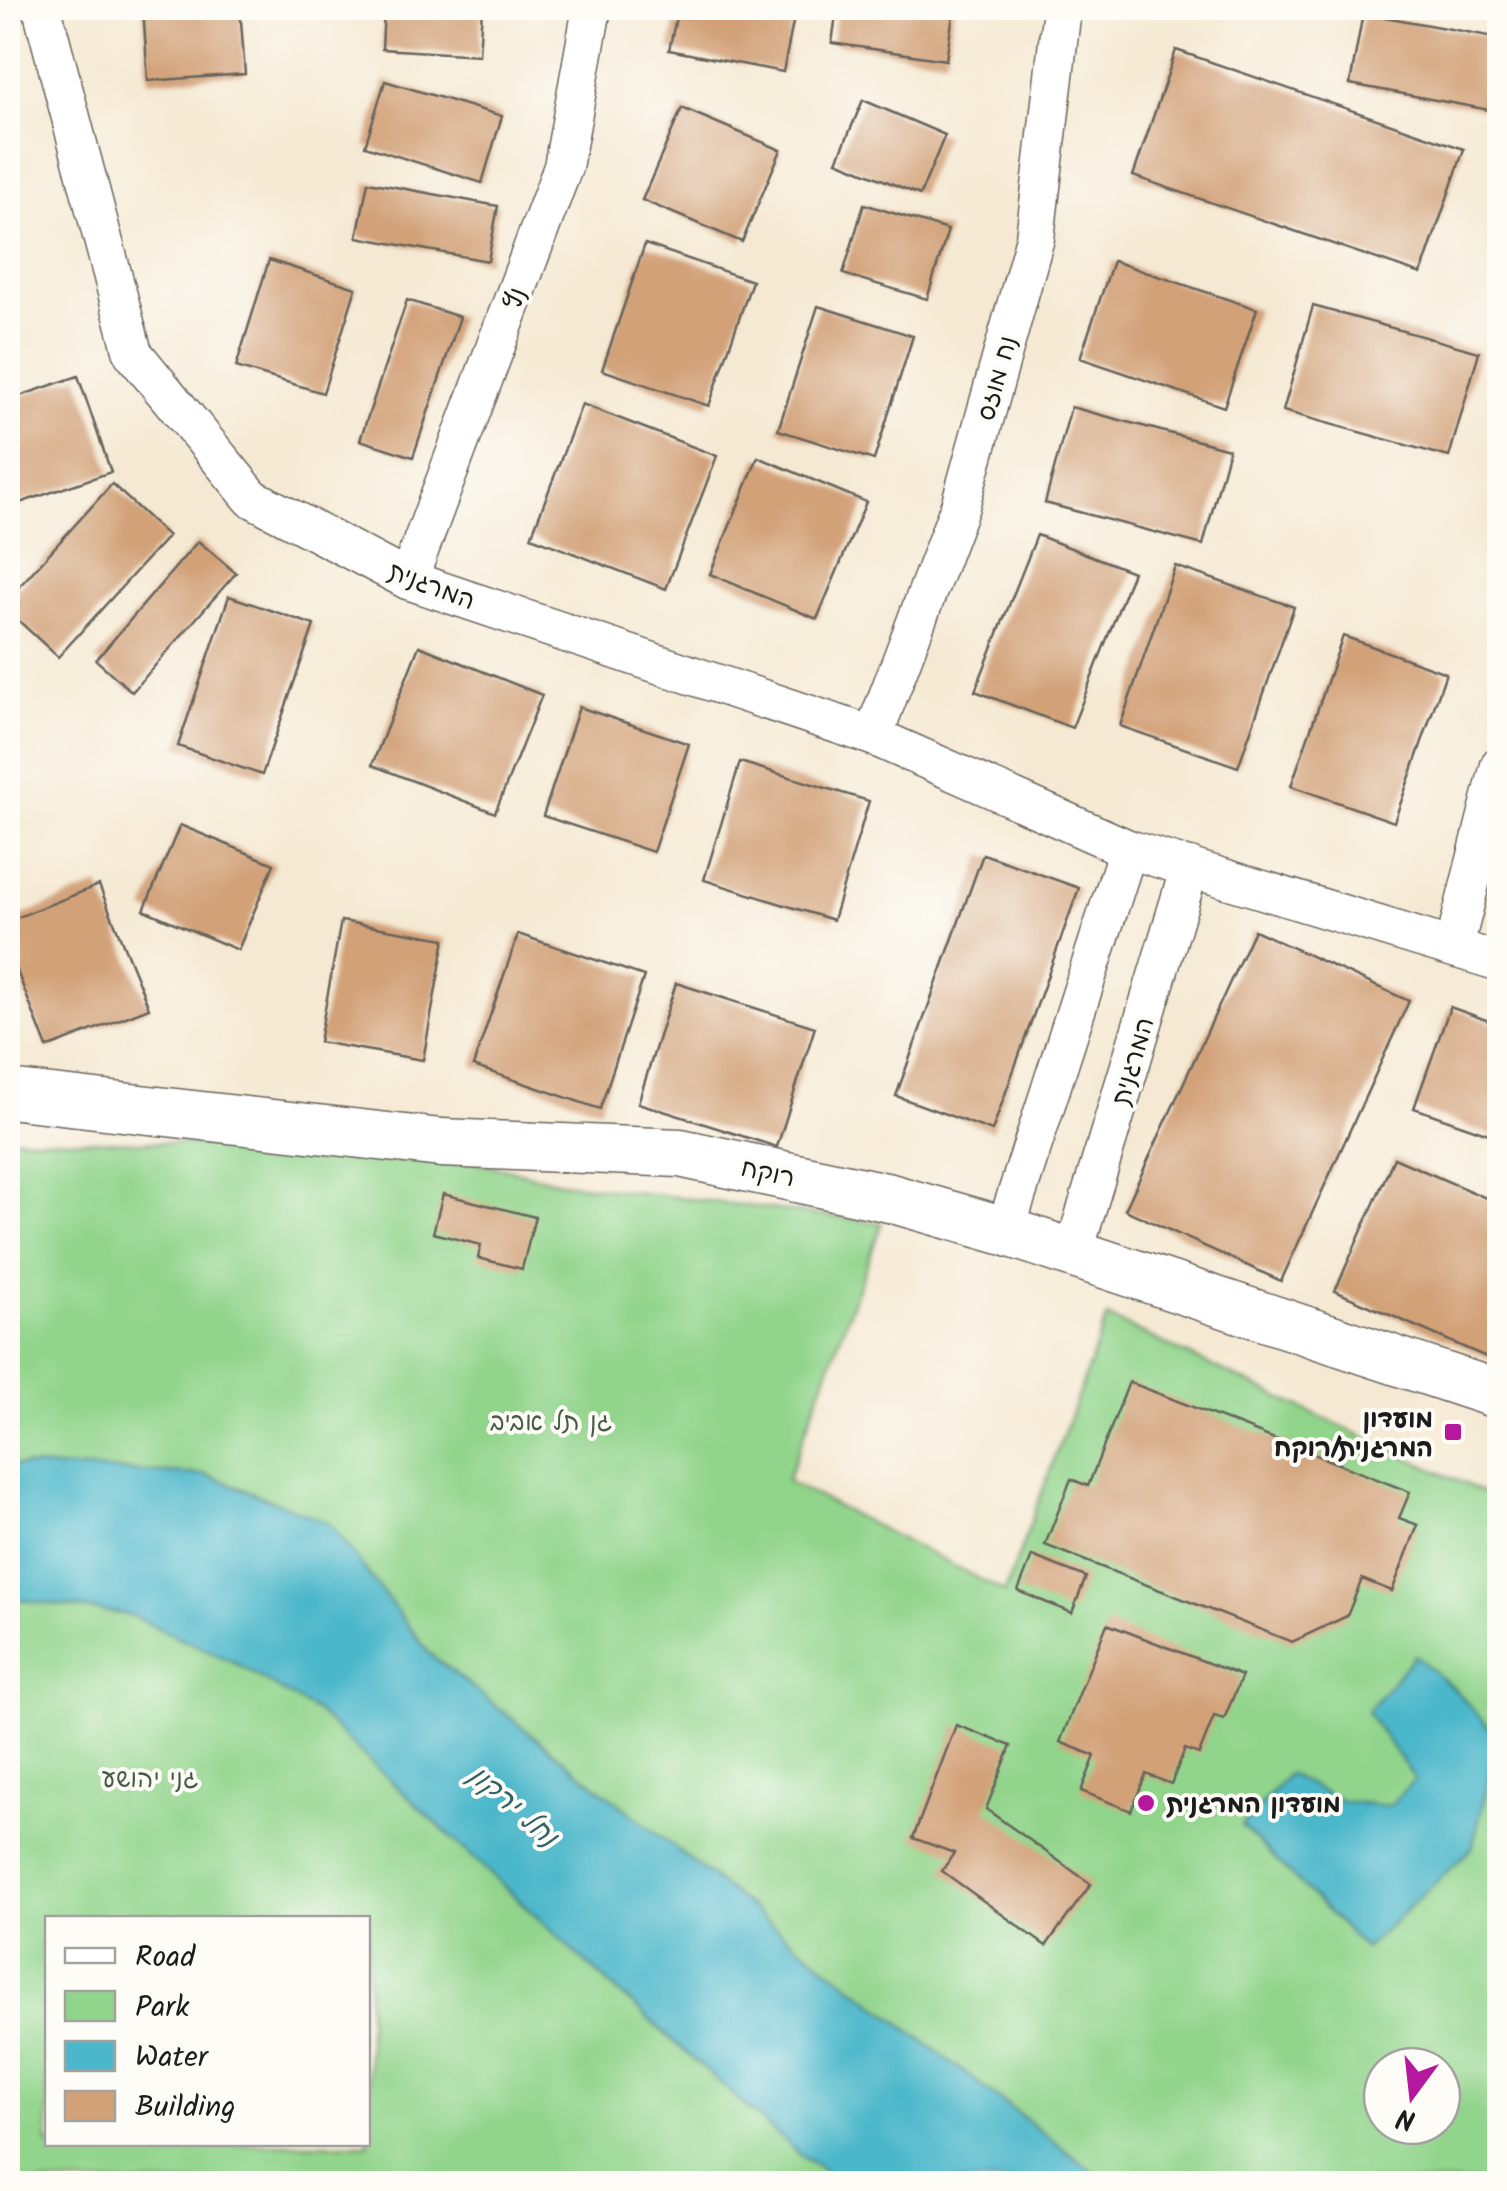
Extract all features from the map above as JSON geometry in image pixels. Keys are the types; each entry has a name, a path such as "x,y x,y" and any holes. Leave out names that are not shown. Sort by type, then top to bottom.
{"street":[{"name":"המרגנית","path":"42,8 133,354 252,498 408,580 873,736 1128,848 1500,962"},
{"name":"נץ","path":"408,580 564,168 592,8"},
{"name":"נח מוזס","path":"873,736 960,506 1035,238 1062,8"},
{"path":"1454,947 1500,765"},
{"path":"1005,1232 1128,848"},
{"name":"המרגנית","path":"1073,1254 1190,867"},
{"name":"רוקח","path":"8,1094 441,1143 680,1153 890,1198 1005,1232 1500,1396"}],"green space":[{"name":"גן תל אביב","path":"8,1138 431,1151 565,1183 882,1223 787,1481 1005,1592 1107,1317 1499,1500 1499,2183 1108,2183 767,1921 430,1654 329,1523 207,1475 8,1465"},
{"name":"גני יהושע","path":"8,1598 130,1615 234,1662 317,1712 801,2156 846,2183 8,2184"}],"water":[{"name":"נחל ירקון","path":"8,1465 207,1475 329,1523 430,1654 767,1921 1108,2183 846,2183 801,2156 317,1712 234,1662 130,1615 8,1598"},
{"path":"1415,1655 1458,1693 1499,1739 1472,1848 1365,1949 1242,1826 1288,1774 1342,1801 1389,1806 1415,1779 1367,1712"}],"building":[{"path":"143,8 240,8 245,74 148,81"},
{"path":"384,8 482,8 479,55 382,49"},
{"path":"678,8 796,8 783,72 669,50"},
{"path":"837,8 954,8 946,60 832,43"},
{"path":"1363,13 1500,38 1500,112 1350,84"},
{"path":"1176,50 1464,149 1421,274 1133,176"},
{"path":"385,81 502,116 482,183 365,146"},
{"path":"863,100 945,135 920,195 837,161"},
{"path":"682,108 781,150 742,242 642,200"},
{"path":"368,182 498,206 488,261 357,237"},
{"path":"864,204 948,230 927,299 843,274"},
{"path":"645,244 752,281 709,406 602,370"},
{"path":"269,260 356,288 323,393 236,367"},
{"path":"1113,261 1257,309 1224,407 1080,358"},
{"path":"407,300 460,317 413,457 360,440"},
{"path":"818,306 913,336 874,460 778,430"},
{"path":"1313,306 1479,352 1449,457 1283,411"},
{"path":"78,376 111,472 8,507 8,400"},
{"path":"582,404 717,456 666,589 531,537"},
{"path":"1071,407 1229,449 1203,545 1045,503"},
{"path":"758,457 866,502 817,619 710,574"},
{"path":"112,484 168,536 58,657 8,611 8,599"},
{"path":"1037,535 1133,572 1072,728 975,691"},
{"path":"198,541 236,573 132,692 96,660"},
{"path":"1175,566 1294,607 1238,767 1120,726"},
{"path":"229,596 314,625 262,775 178,746"},
{"path":"1343,636 1446,673 1394,822 1291,786"},
{"path":"419,646 542,695 495,813 372,765"},
{"path":"579,707 689,744 653,852 543,816"},
{"path":"740,762 869,801 833,920 704,880"},
{"path":"180,825 274,864 238,950 144,910"},
{"path":"983,854 1079,888 992,1131 896,1096"},
{"path":"99,885 149,1008 47,1048 8,948 8,921"},
{"path":"341,921 445,939 423,1060 319,1042"},
{"path":"1254,930 1409,1001 1281,1281 1125,1210"},
{"path":"518,934 644,976 600,1109 473,1066"},
{"path":"676,983 815,1027 777,1147 638,1103"},
{"path":"1450,1007 1500,1025 1500,1138 1414,1108"},
{"path":"1394,1158 1500,1204 1500,1363 1335,1291"},
{"path":"443,1194 535,1217 522,1269 478,1258 481,1245 433,1233"},
{"path":"1129,1382 1410,1492 1399,1518 1418,1525 1392,1591 1362,1579 1347,1616 1292,1642 1045,1545 1071,1479 1088,1486"},
{"path":"1032,1556 1086,1577 1072,1613 1018,1591"},
{"path":"1107,1624 1242,1676 1224,1719 1214,1716 1199,1754 1185,1749 1171,1784 1146,1774 1131,1811 1081,1791 1095,1756 1060,1742"},
{"path":"956,1725 1011,1746 986,1809 1091,1884 1046,1946 942,1871 954,1853 913,1838"}],"place":[{"name":"מועדון המרגנית/רוקח","path":"1453,1432"},
{"name":"מועדון המרגנית","path":"1146,1803"}]}
